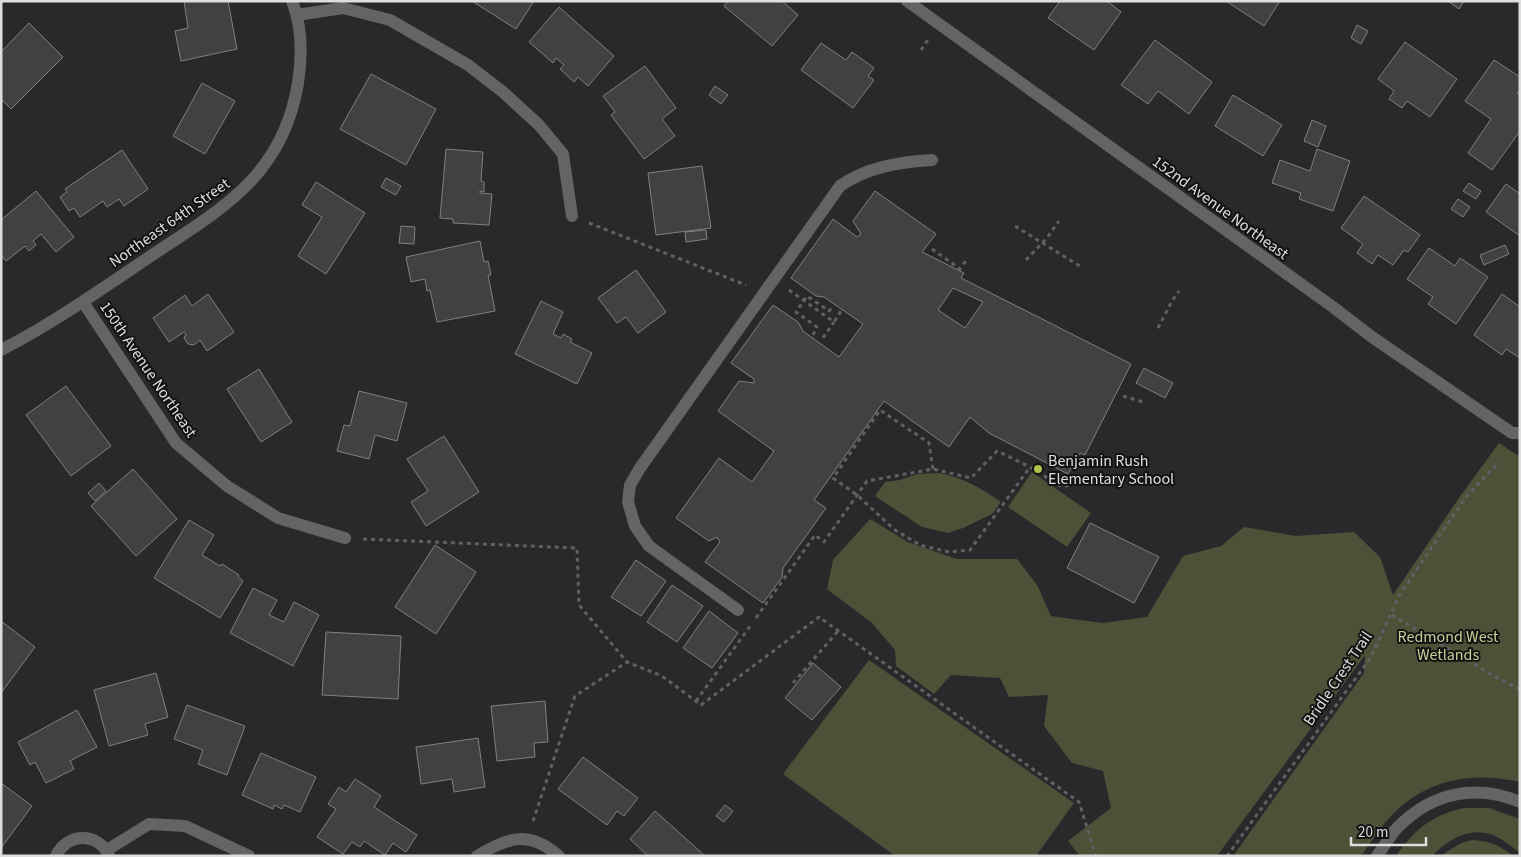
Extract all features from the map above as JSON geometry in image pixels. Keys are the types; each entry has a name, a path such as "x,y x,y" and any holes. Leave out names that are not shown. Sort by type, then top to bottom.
{"street":[{"name":"Northeast 64th Street","path":"1,350 28,336 83,302 201,223 242,191 269,160 285,129 295,99 300,66 297,15 292,1"},
{"name":"152nd Avenue Northeast","path":"907,1 1333,307 1372,338 1512,434 1520,433"},
{"path":"297,15 343,8 390,20 468,65 503,92 539,125 563,154 572,216"},
{"path":"738,610 648,546 635,526 628,502 630,485 640,468 840,186 852,178 878,168 913,161 932,160"},
{"name":"150th Avenue Northeast","path":"83,302 176,443 227,486 278,518 345,538"},
{"path":"1378,856 1397,828 1419,810 1451,795 1481,792 1504,795 1520,802"},
{"path":"56,856 63,846 71,840 81,838 91,838 100,843 108,853 149,824 184,826 249,856"},
{"path":"477,856 500,842 527,838 554,852"}],"path":[{"path":"921,50 930,36"},
{"path":"572,216 748,285 752,280"},
{"path":"1026,260 1059,221"},
{"path":"1015,226 1083,268"},
{"path":"932,249 960,269 968,258"},
{"path":"784,286 834,322"},
{"path":"1158,328 1179,290"},
{"path":"813,335 817,327 796,312 807,296 829,312 833,306"},
{"path":"823,338 841,311"},
{"path":"1123,396 1143,402"},
{"path":"933,469 930,443 880,410 833,478 857,495 895,530 920,544 949,552 970,550 1030,467"},
{"path":"696,701 814,534 824,542 867,481 933,469 971,478 998,451 1030,467 1062,488 1088,480"},
{"name":"Bridle Crest Trail","path":"1226,856 1370,657 1400,596 1465,498 1499,462"},
{"path":"345,538 577,548 579,605 627,662 662,676 702,705 818,617 1079,802 1096,856"},
{"path":"1392,615 1499,679 1520,689"},
{"path":"793,683 838,631"},
{"path":"527,838 575,696 627,662"}],"green space":[{"name":"Redmond West Wetlands","path":"1499,443 1520,457 1520,782 1481,777 1445,782 1428,789 1398,809 1384,824 1361,856 1233,856 1364,673 1365,655 1217,856 1080,856 1068,841 1111,808 1103,771 1072,763 1044,726 1048,695 1009,697 1000,678 951,675 934,694 896,666 895,650 872,623 827,589 833,560 870,519 908,542 957,559 1017,559 1037,585 1051,616 1102,623 1147,617 1183,556 1221,546 1244,527 1296,536 1354,532 1380,557 1393,595"},
{"path":"1032,472 1091,513 1067,547 1008,507"},
{"path":"940,473 972,484 1001,502 992,514 948,533 922,527 875,496 885,482 900,480 917,474"},
{"path":"869,660 1074,803 1036,856 895,856 783,774"},
{"path":"1464,808 1489,808 1520,819 1520,853 1493,835 1476,832 1468,833 1452,840 1432,856 1396,856 1410,838 1425,824 1433,819"},
{"path":"1472,840 1494,844 1513,856 1440,856 1461,843"}],"building":[{"path":"184,1 228,1 237,49 181,61 175,31 188,28"},
{"path":"472,1 534,1 516,29"},
{"path":"728,1 782,1 798,15 772,46 724,6"},
{"path":"1060,1 1107,1 1121,12 1094,50 1048,18"},
{"path":"1226,1 1280,1 1264,26"},
{"path":"1448,1 1464,1 1459,9"},
{"path":"559,7 614,56 588,86 578,77 574,82 560,69 564,65 556,58 553,63 529,42"},
{"path":"29,23 63,57 11,109 1,99 1,52"},
{"path":"1357,25 1368,31 1361,44 1351,38"},
{"path":"1155,40 1212,82 1189,114 1158,91 1148,104 1121,85"},
{"path":"1405,42 1457,79 1430,117 1407,101 1402,108 1389,99 1394,91 1378,79"},
{"path":"821,43 846,60 852,52 874,68 868,76 874,80 853,108 801,70"},
{"path":"1494,60 1520,77 1520,90 1517,93 1520,95 1520,131 1492,170 1468,153 1491,119 1465,101"},
{"path":"645,66 676,108 662,119 675,136 644,159 611,115 615,112 603,96"},
{"path":"371,74 436,109 406,165 340,129"},
{"path":"202,83 235,101 205,154 173,136"},
{"path":"715,86 728,95 721,104 709,95"},
{"path":"1233,95 1282,125 1263,156 1215,126"},
{"path":"1312,120 1326,126 1318,147 1304,141"},
{"path":"446,149 483,152 481,181 484,182 484,192 480,191 480,193 492,194 489,225 453,223 453,219 440,218"},
{"path":"1317,149 1350,161 1333,211 1299,199 1301,193 1272,183 1280,160 1310,171"},
{"path":"122,150 148,189 124,206 119,199 107,207 103,201 80,217 74,208 69,211 60,197 67,192 65,189"},
{"path":"702,166 711,228 656,235 648,173"},
{"path":"386,178 401,186 396,195 381,187"},
{"path":"316,182 365,213 326,274 298,256 322,217 302,205"},
{"path":"1469,183 1481,191 1476,199 1463,191"},
{"path":"1506,184 1520,194 1520,236 1486,212"},
{"path":"36,191 74,237 56,252 41,234 33,241 36,245 29,251 25,246 6,261 1,255 1,220"},
{"name":"Benjamin Rush Elementary School","path":"875,191 936,234 922,252 964,273 961,278 1131,364 1085,455 1080,453 1068,474 989,433 970,417 949,447 884,401 814,500 826,508 783,568 782,577 763,603 705,562 720,542 717,537 709,541 676,518 719,458 752,482 774,451 718,411 739,381 754,383 754,379 731,363 773,305 798,322 803,331 839,357 863,324 824,297 816,296 791,278 833,219 857,237 861,234 853,221","holes":["953,288 983,302 965,328 938,310"]},
{"path":"1364,196 1420,235 1408,252 1404,250 1393,265 1378,255 1372,264 1357,253 1363,244 1341,228"},
{"path":"1458,199 1470,207 1463,217 1451,209"},
{"path":"401,226 415,227 414,244 399,243"},
{"path":"706,230 707,239 686,242 685,232"},
{"path":"480,241 484,262 488,261 491,275 488,275 495,311 437,322 430,290 427,291 425,279 411,282 406,257"},
{"path":"1505,245 1509,254 1484,265 1480,255"},
{"path":"1429,248 1455,266 1460,258 1488,277 1456,324 1428,304 1433,297 1407,279"},
{"path":"636,270 666,312 638,333 626,317 617,323 598,298"},
{"path":"208,294 234,332 207,351 200,340 194,345 188,344 184,338 186,334 184,332 169,342 153,318 185,295 192,306"},
{"path":"1502,294 1520,307 1520,358 1506,349 1502,355 1474,335"},
{"path":"541,301 563,312 553,334 561,338 563,334 572,339 570,342 592,353 577,384 515,354"},
{"path":"1144,368 1173,383 1165,398 1136,383"},
{"path":"259,369 292,422 261,442 227,389"},
{"path":"66,386 111,446 71,476 26,415"},
{"path":"359,391 407,403 397,441 375,435 369,459 337,451 344,425 350,426"},
{"path":"444,436 479,492 426,526 411,502 428,491 407,459"},
{"path":"133,469 177,519 136,556 91,506"},
{"path":"99,483 106,491 95,501 88,493"},
{"path":"189,520 214,535 202,555 220,566 222,564 239,575 238,577 243,581 220,618 154,578"},
{"path":"1090,523 1159,557 1134,603 1067,568"},
{"path":"435,545 476,572 436,634 395,607"},
{"path":"636,560 666,581 641,616 611,597"},
{"path":"672,585 703,606 677,642 647,622"},
{"path":"253,588 277,600 269,615 284,622 294,602 319,615 293,666 230,633"},
{"path":"709,611 738,633 712,668 683,648"},
{"path":"1,621 35,647 1,693"},
{"path":"326,632 401,636 398,699 322,695"},
{"path":"813,663 841,687 812,720 785,698"},
{"path":"156,673 168,717 145,724 148,735 109,746 94,690"},
{"path":"545,701 548,742 534,743 535,757 497,761 491,706"},
{"path":"187,705 245,726 227,775 198,764 203,750 174,739"},
{"path":"77,710 97,747 70,761 74,769 46,783 35,762 30,765 18,742"},
{"path":"478,738 485,787 454,792 452,779 421,784 416,747"},
{"path":"261,753 316,777 300,812 284,805 282,809 274,805 273,809 242,795"},
{"path":"583,757 638,798 624,816 617,811 607,825 558,789"},
{"path":"355,779 381,796 374,807 417,835 406,852 393,843 385,855 364,841 360,847 352,842 343,854 317,837 336,809 328,804 339,787 346,792"},
{"path":"1,783 32,806 1,848"},
{"path":"725,805 733,811 724,822 716,816"},
{"path":"655,811 704,855 648,856 630,839"}],"place":[{"name":"Benjamin Rush Elementary School","path":"1038,469"}]}
